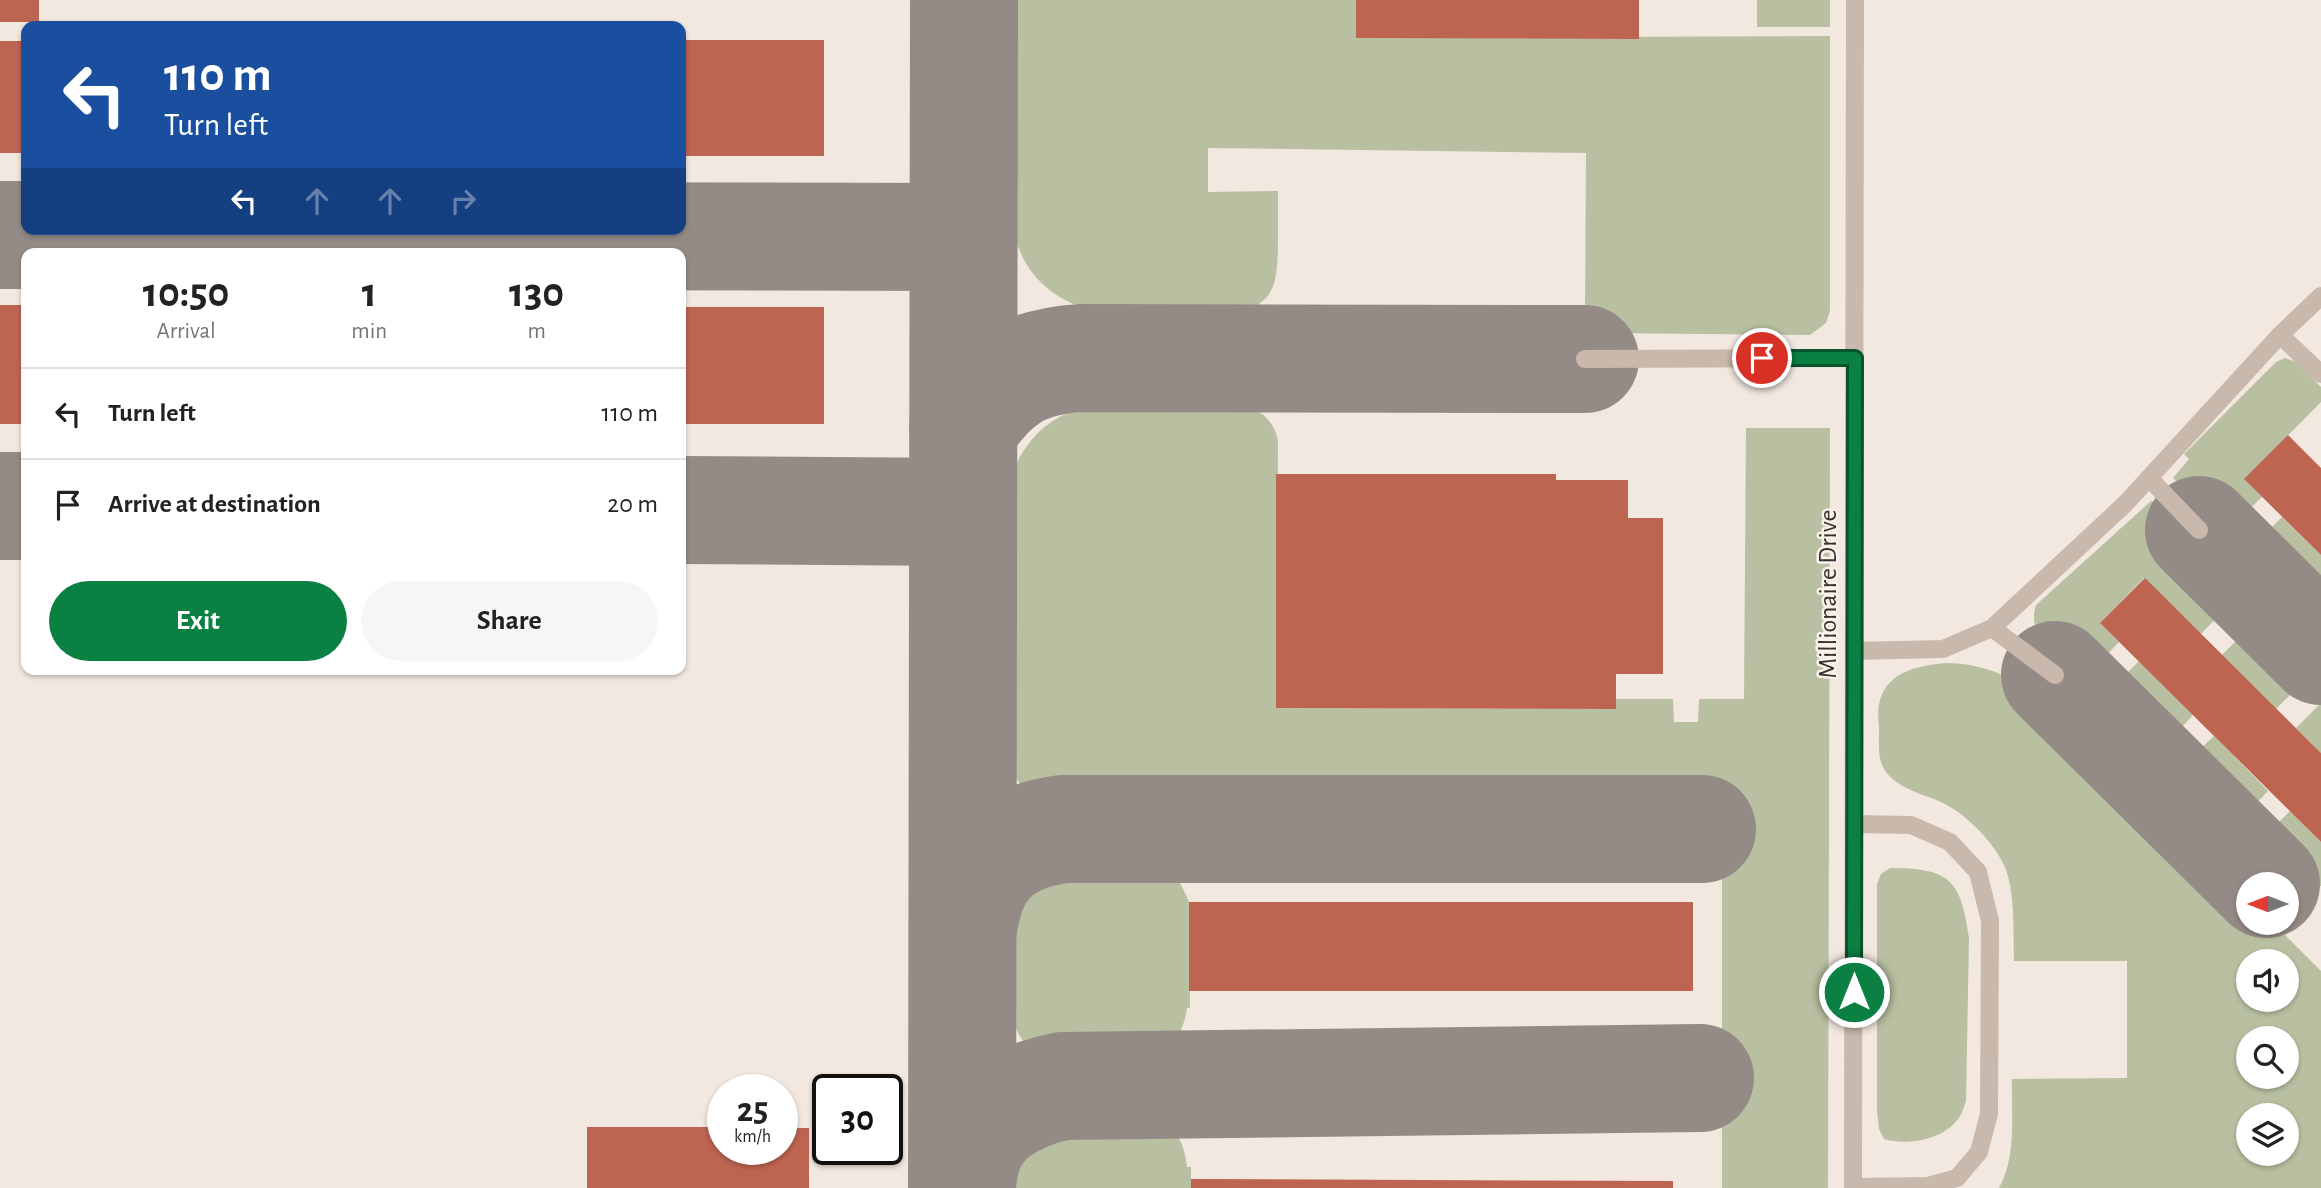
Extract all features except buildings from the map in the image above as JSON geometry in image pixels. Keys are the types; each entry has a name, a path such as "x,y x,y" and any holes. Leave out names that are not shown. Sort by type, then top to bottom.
{"street":[{"name":"Millionaire Drive","path":"1853,1187 1855,0"},
{"path":"1854,651 1943,649 1992,628 2125,504 2280,335 2321,296"},
{"path":"2280,335 2321,374"},
{"path":"1585,359 1855,358"},
{"path":"2149,478 2199,530"},
{"path":"1992,628 2055,675"},
{"path":"1853,1187 1928,1186 1957,1178 1979,1152 1989,1114 1990,948 1990,921 1979,872 1950,842 1911,825 1854,824"}],"green space":[{"path":"1008,0 1356,0 1357,38 1830,36 1830,311 1826,323 1810,335 1604,333 1595,327 1585,314 1586,153 1208,148 1208,192 1278,191 1277,271 1266,298 1247,309 1233,313 1093,311 1079,306 1044,285 1026,264 1015,237 1008,236"},
{"path":"1757,0 1830,0 1830,27 1757,27"},
{"path":"2285,358 2296,362 2321,387 2321,402 2245,479 2262,497 2240,518 2207,514 2173,478 2189,459 2184,454 2276,362"},
{"path":"1105,402 1227,402 1260,412 1271,424 1278,441 1276,708 1616,709 1616,699 1673,699 1674,722 1698,722 1699,699 1744,699 1746,428 1830,428 1828,1188 1722,1188 1722,802 1070,803 1049,800 1025,789 1008,764 1008,482 1025,450 1044,427 1070,412"},
{"path":"2151,501 2163,504 2190,536 2180,547 2223,590 2222,612 2201,634 2144,578 2100,623 2119,642 2099,663 2070,657 2066,660 2037,630 2034,623 2036,605"},
{"path":"2282,517 2321,555 2321,591 2318,595 2291,595 2260,564 2260,539"},
{"path":"2266,631 2299,666 2297,688 2276,709 2222,655 2245,632"},
{"path":"2139,661 2193,715 2173,737 2151,737 2117,702 2118,682"},
{"path":"1946,663 1976,666 2003,675 2053,706 2236,886 2236,935 2285,935 2299,949 2321,971 2321,1188 1999,1188 2005,1176 2011,1149 2012,1079 2127,1078 2127,961 2014,961 2010,883 1997,853 1976,827 1959,813 1941,802 1904,787 1891,778 1881,762 1879,704 1888,684 1914,669"},
{"path":"2321,705 2321,753 2296,728"},
{"path":"2214,736 2268,791 2248,812 2225,811 2196,781 2192,765 2195,757"},
{"path":"2290,811 2321,842 2321,886 2302,888 2300,872 2286,872 2270,855 2268,833"},
{"path":"1062,855 1141,855 1161,861 1181,885 1189,902 1190,1008 1187,1008 1178,1036 1166,1050 1139,1058 1077,1060 1041,1053 1026,1044 1019,1035 1011,1006 1008,1005 1008,902 1029,866 1043,859"},
{"path":"1890,868 1926,871 1949,881 1962,902 1969,938 1966,1101 1960,1116 1945,1131 1925,1139 1904,1142 1884,1139 1879,1129 1877,1111 1877,884 1881,874"},
{"path":"1075,1113 1133,1114 1164,1124 1177,1136 1182,1144 1187,1167 1191,1167 1191,1188 1008,1188 1008,1168 1016,1146 1026,1131 1040,1121"}],"taxiway":[{"path":"962,1188 964,0"},
{"path":"0,235 963,237"},
{"path":"963,429 998,386 1026,370 1060,360 1585,359"},
{"path":"0,506 21,506"},
{"path":"686,510 963,512"},
{"path":"2199,530 2321,651"},
{"path":"2055,675 2254,872"},
{"path":"963,929 973,888 992,859 1022,840 1063,829 1702,829"},
{"path":"962,1188 967,1156 975,1137 984,1125 1007,1106 1021,1099 1063,1086 1700,1078"}],"route":[{"path":"1762,358 1855,358 1854,992"}]}
